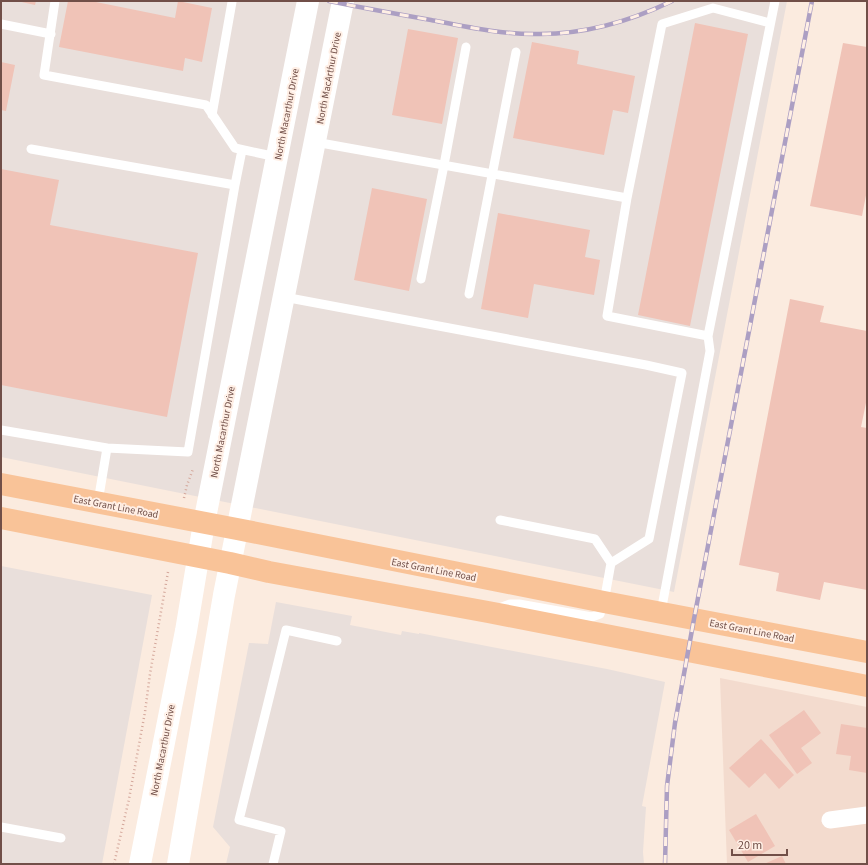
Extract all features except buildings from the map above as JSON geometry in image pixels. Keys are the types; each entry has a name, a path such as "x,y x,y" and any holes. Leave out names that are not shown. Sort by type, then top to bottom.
{"main road":[{"name":"North Macarthur Drive","path":"140,864 186,631 204,523 308,1"},
{"name":"North MacArthur Drive","path":"314,148 343,1"},
{"path":"178,864 230,563 314,148"},
{"name":"East Grant Line Road","path":"1,484 867,652"},
{"path":"1,518 173,551 277,573 488,612 867,686"}],"street":[{"path":"830,820 867,815"}],"lane":[{"path":"55,1 44,75 206,105 235,148 277,157"},
{"path":"661,612 710,351 708,336 775,1"},
{"path":"212,115 232,2"},
{"path":"708,336 607,316 627,198 662,24 713,8 770,23"},
{"path":"1,24 51,34"},
{"path":"421,279 466,47"},
{"path":"469,294 516,52"},
{"path":"314,148 444,165 627,198"},
{"path":"31,149 235,185"},
{"path":"1,430 107,448 188,452 242,150"},
{"path":"284,297 639,363 682,373 649,539 612,563 600,614 592,616 518,604 510,604 488,612"},
{"path":"98,502 107,448"},
{"path":"500,520 595,539 612,563"},
{"path":"273,864 281,831 239,820 286,630 337,641"},
{"path":"1,827 61,838"}],"path":[{"path":"180,518 186,485 195,465 188,452"},
{"path":"114,864 129,799 173,551"}],"shaded area":[{"path":"1,1 787,1 674,592 1,457"},
{"path":"1,566 152,595 102,864 1,864"},
{"path":"276,602 352,616 350,625 401,635 402,631 419,633 607,669 665,682 642,806 646,807 643,852 644,864 226,864 230,847 213,827 249,643 268,644"},
{"path":"720,678 867,707 867,864 727,864"}],"railway":[{"path":"329,1 485,30 526,34 574,32 591,29 640,15 672,1"},
{"path":"665,864 667,786 675,723 812,1"}]}
